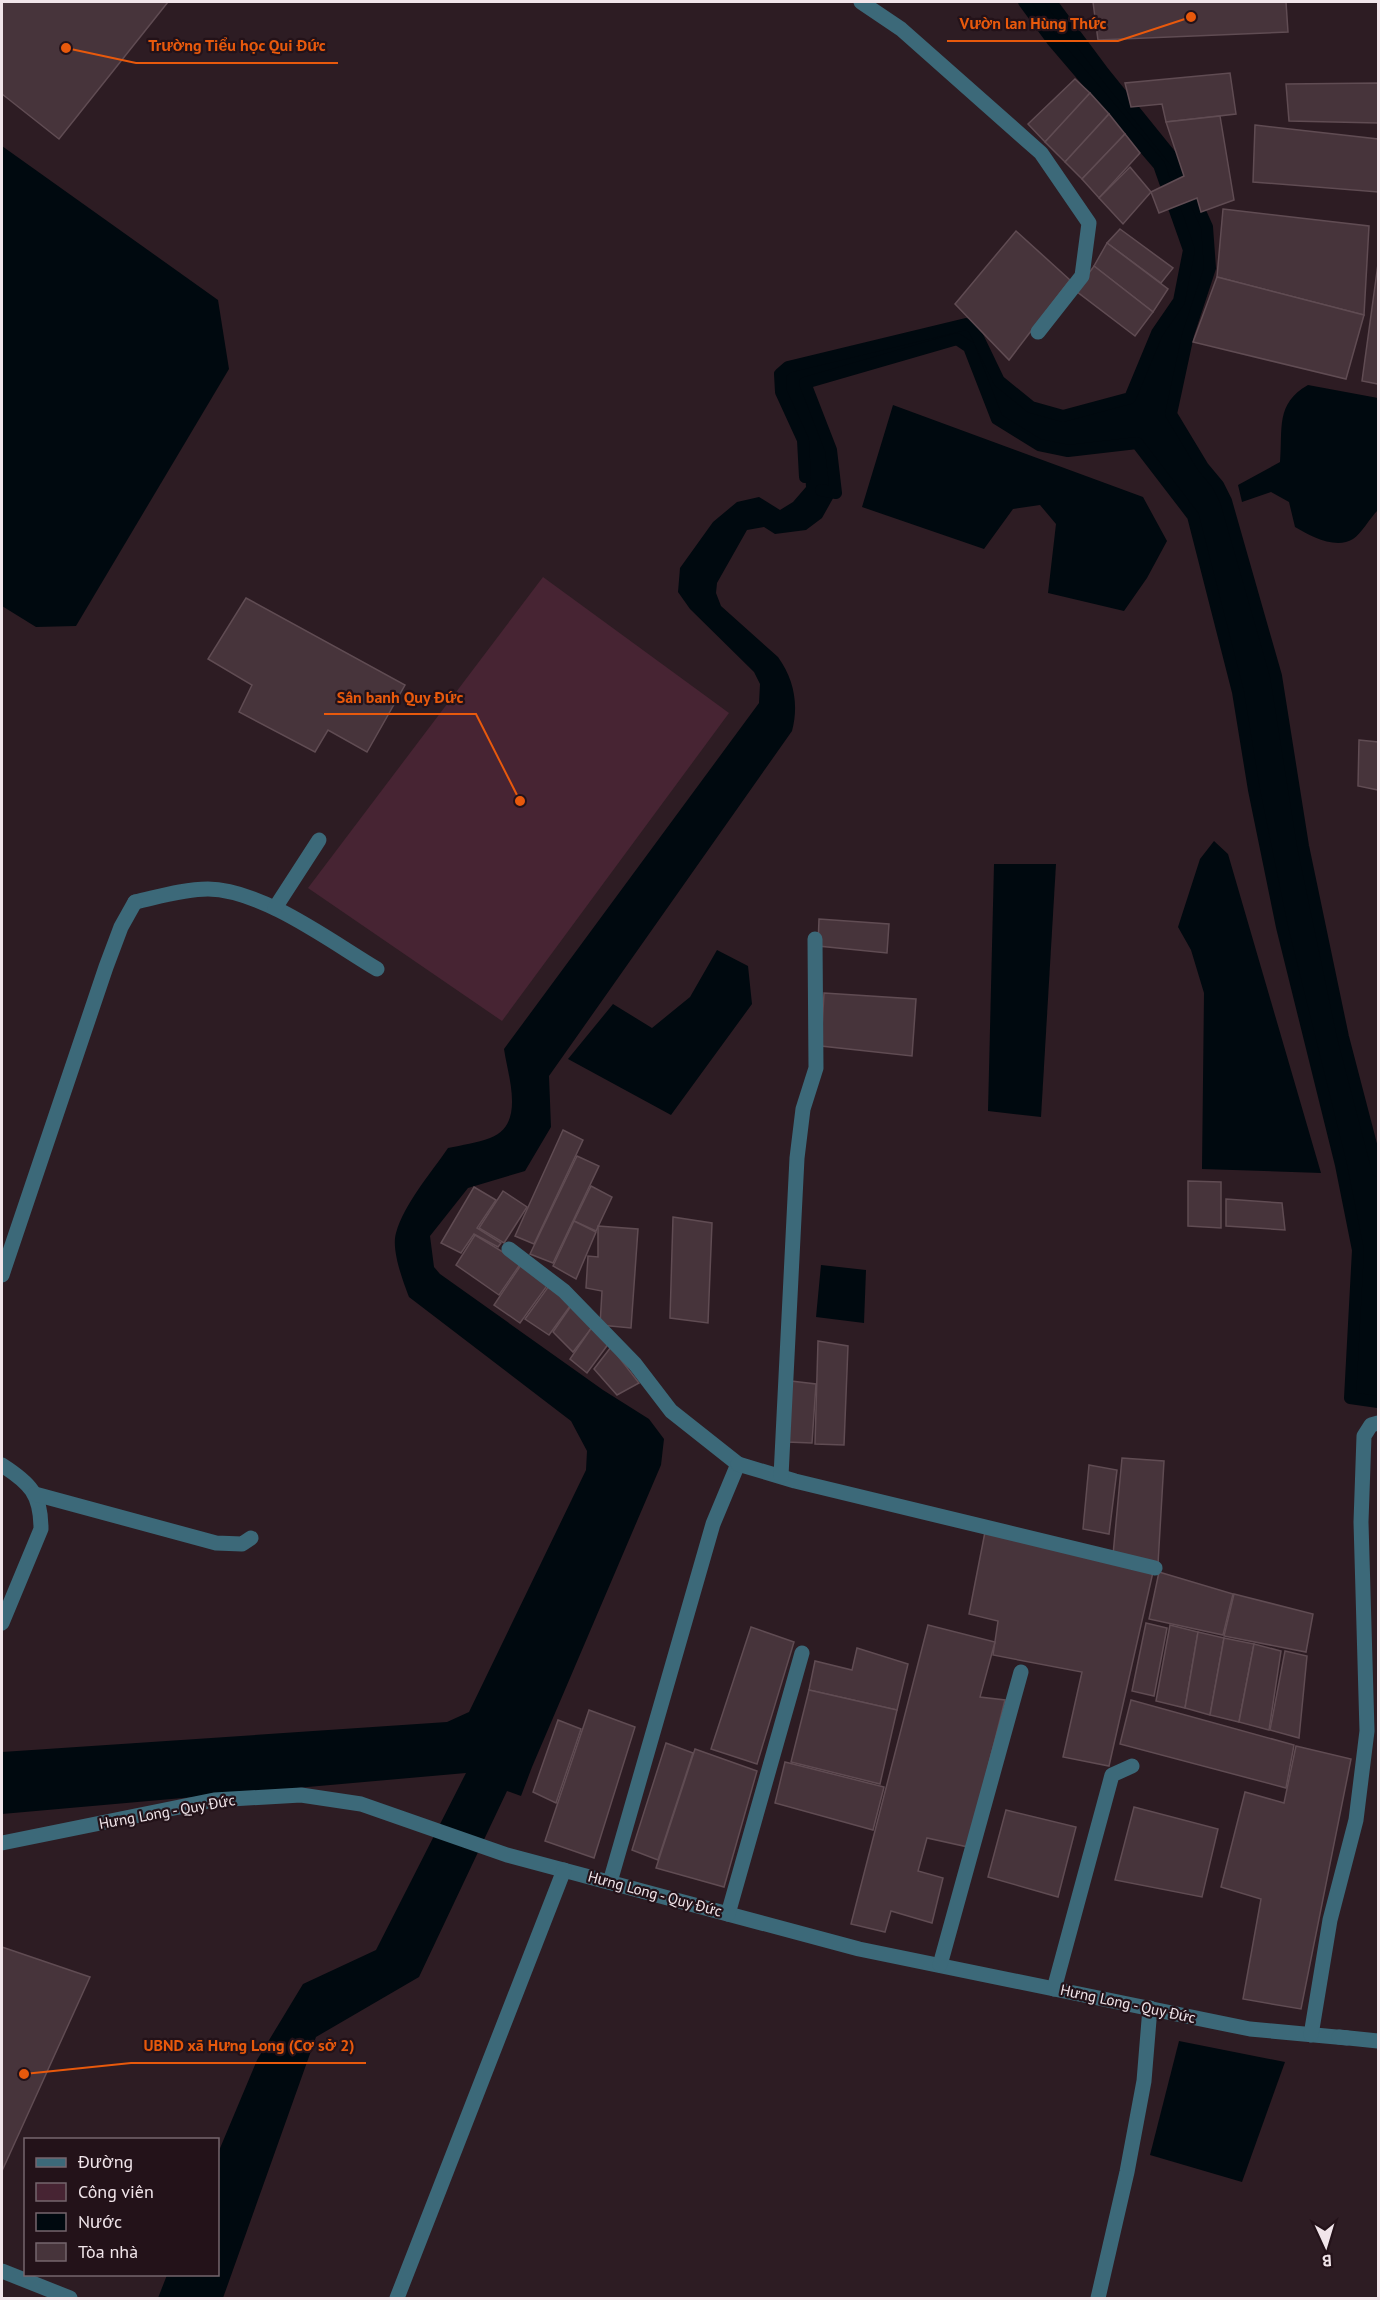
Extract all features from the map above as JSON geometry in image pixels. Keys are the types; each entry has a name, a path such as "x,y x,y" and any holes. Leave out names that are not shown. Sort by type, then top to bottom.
{"street":[{"path":"861,2 901,29 1041,153 1089,224 1082,276 1038,332"},
{"path":"275,908 319,840"},
{"path":"2,1275 106,967 121,927 135,902 207,889 241,894 275,908 377,969"},
{"path":"781,1476 797,1158 803,1109 816,1068 815,939"},
{"path":"508,1249 564,1291 635,1364 671,1410 738,1464 1155,1568"},
{"path":"1311,2035 1330,1920 1356,1820 1367,1731 1361,1522 1364,1436 1371,1425 1378,1423"},
{"path":"610,1882 713,1524 738,1464"},
{"path":"2,1465 21,1477 35,1494 40,1506 40,1529 2,1623"},
{"path":"35,1494 216,1543 242,1544 251,1538"},
{"path":"728,1914 802,1653"},
{"path":"940,1965 1021,1672"},
{"path":"1054,1989 1112,1775 1132,1766"},
{"name":"Hưng Long - Quy Đức","path":"2,1843 214,1800 301,1795 361,1804 507,1854 859,1949 1250,2029 1378,2041"},
{"path":"397,2298 564,1870"},
{"path":"1098,2298 1127,2172 1144,2081 1150,2008"},
{"name":"Hưng Long - Quy Đức","path":"1311,2035 1347,2038"},
{"path":"2,2271 70,2298"}],"green space":[{"path":"543,577 729,713 502,1021 308,888"}],"water":[{"path":"1024,2 1051,2 1104,73 1180,167 1207,227 1210,268 1188,335 1172,414 1226,501 1276,676 1303,846 1343,1037 1378,1171 1378,1402 1350,1398 1358,1250 1341,1165 1282,927 1254,790 1238,692 1193,516 1137,443 1068,451 1039,445 997,419 969,347 957,339 806,383 831,450 836,493 822,518 806,530 775,534 764,527 747,530 717,583 716,593 721,606 778,657 788,674 795,702 792,731 549,1076 551,1127 525,1171 468,1188 430,1236 434,1267 440,1274 603,1390 649,1419 664,1439 661,1465 521,1796 507,1791 419,1977 316,2037 223,2298 158,2298 167,2276 219,2276 219,2151 257,2060 303,1984 376,1950 466,1773 2,1814 2,1752 447,1722 469,1712 586,1470 587,1451 571,1421 409,1297 396,1257 396,1233 411,1200 448,1148 490,1138 501,1132 508,1123 512,1099 504,1049 759,703 760,684 754,672 690,609 678,592 680,568 713,522 737,502 759,497 780,510 793,502 806,487 803,440 781,392 780,374 788,367 966,324 973,327 999,381 1031,407 1063,416 1130,398 1157,333 1179,301 1189,250 1159,165 1052,40"},
{"path":"2,146 218,300 229,369 76,626 36,627 2,606"},
{"path":"1308,385 1378,398 1378,510 1356,537 1346,542 1323,540 1295,527 1289,502 1271,492 1242,502 1238,485 1280,462 1281,428 1285,409 1297,392"},
{"path":"893,405 1143,497 1167,541 1147,578 1124,611 1048,593 1056,524 1040,505 1013,509 984,549 862,507"},
{"path":"1214,841 1228,854 1321,1173 1202,1169 1204,993 1191,950 1178,927 1200,859"},
{"path":"994,864 1056,864 1041,1117 988,1111"},
{"path":"717,950 748,966 752,1004 671,1115 568,1059 613,1004 652,1028 690,997"},
{"path":"821,1265 866,1270 864,1323 816,1317"},
{"path":"1179,2041 1285,2062 1242,2182 1150,2155"}],"building":[{"path":"2,2 168,2 59,139 2,94"},
{"path":"1093,2 1286,2 1288,32 1098,40"},
{"path":"1230,73 1236,114 1166,122 1162,104 1131,107 1125,83"},
{"path":"1075,79 1090,93 1045,142 1028,124"},
{"path":"1378,83 1378,123 1289,121 1286,84"},
{"path":"1090,93 1109,114 1065,162 1045,142"},
{"path":"1109,114 1125,134 1082,179 1065,162"},
{"path":"1220,116 1234,200 1201,212 1197,198 1159,213 1151,192 1184,176 1166,122"},
{"path":"1255,125 1378,139 1378,192 1253,182"},
{"path":"1125,134 1140,153 1099,198 1082,179"},
{"path":"1130,167 1151,192 1123,224 1099,198"},
{"path":"1223,209 1369,226 1364,315 1217,277"},
{"path":"1120,229 1173,268 1161,283 1107,243"},
{"path":"1016,231 1070,280 1009,360 955,304"},
{"path":"1107,243 1168,289 1153,312 1094,266"},
{"path":"1378,264 1378,384 1362,381"},
{"path":"1094,266 1153,312 1135,336 1076,291"},
{"path":"1217,277 1364,315 1346,379 1193,342"},
{"path":"246,598 405,685 367,752 328,730 315,752 239,712 252,685 208,659"},
{"path":"1359,740 1378,742 1378,790 1358,786"},
{"path":"819,919 889,924 887,953 818,946"},
{"path":"824,993 916,999 912,1056 821,1046"},
{"path":"563,1130 583,1140 534,1244 515,1236"},
{"path":"577,1156 599,1166 553,1263 530,1254"},
{"path":"1188,1181 1221,1182 1221,1228 1188,1226"},
{"path":"591,1186 612,1197 596,1231 574,1221"},
{"path":"474,1187 496,1200 477,1228 501,1243 498,1247 474,1234 461,1253 441,1243"},
{"path":"503,1191 527,1207 504,1243 479,1228"},
{"path":"1226,1199 1282,1203 1285,1230 1226,1226"},
{"path":"673,1217 712,1223 708,1323 670,1318"},
{"path":"574,1221 596,1232 576,1279 553,1266"},
{"path":"598,1226 638,1229 631,1328 600,1325 602,1291 586,1288 588,1256 598,1257"},
{"path":"475,1235 521,1263 499,1295 456,1265"},
{"path":"523,1262 549,1283 520,1323 494,1305"},
{"path":"551,1283 573,1302 549,1335 525,1319"},
{"path":"573,1303 594,1325 573,1352 553,1332"},
{"path":"592,1327 609,1343 587,1373 570,1359"},
{"path":"818,1341 848,1346 844,1445 815,1444"},
{"path":"611,1347 639,1383 617,1395 594,1369"},
{"path":"791,1381 816,1384 812,1443 787,1442"},
{"path":"1122,1458 1164,1461 1158,1564 1113,1555"},
{"path":"1089,1465 1117,1470 1109,1534 1083,1529"},
{"path":"985,1532 1153,1572 1109,1766 1063,1757 1082,1672 993,1655 998,1621 969,1614"},
{"path":"1159,1572 1233,1594 1223,1635 1149,1619"},
{"path":"1234,1594 1313,1614 1306,1652 1224,1636"},
{"path":"1146,1623 1167,1628 1154,1696 1132,1691"},
{"path":"928,1625 995,1642 980,1697 1005,1700 968,1847 927,1838 918,1871 943,1878 932,1923 891,1911 885,1932 851,1924"},
{"path":"1170,1625 1198,1632 1185,1708 1156,1701"},
{"path":"751,1627 794,1642 757,1764 711,1749"},
{"path":"1198,1632 1224,1638 1210,1715 1185,1708"},
{"path":"1224,1638 1254,1644 1239,1722 1210,1715"},
{"path":"1254,1644 1281,1651 1269,1730 1239,1722"},
{"path":"857,1648 908,1664 897,1710 809,1690 815,1661 852,1670"},
{"path":"1285,1651 1307,1656 1299,1738 1270,1730"},
{"path":"809,1690 897,1710 880,1784 791,1762"},
{"path":"1131,1700 1294,1745 1286,1788 1120,1744"},
{"path":"589,1710 635,1727 594,1858 545,1841"},
{"path":"558,1720 581,1729 556,1803 533,1792"},
{"path":"666,1743 693,1753 658,1860 632,1850"},
{"path":"1296,1746 1351,1759 1301,2009 1243,1999 1261,1899 1221,1887 1245,1792 1284,1803"},
{"path":"695,1749 757,1771 724,1887 656,1868"},
{"path":"785,1762 884,1787 873,1830 775,1803"},
{"path":"1134,1807 1218,1829 1202,1897 1115,1880"},
{"path":"1006,1810 1076,1827 1058,1897 988,1877"},
{"path":"2,1947 90,1977 2,2171"}],"waterway":[{"path":"805,477 803,440 781,392 780,374 788,367 966,324 973,327 999,381 1031,407 1063,416 1130,398 1157,333 1179,301 1189,250 1159,165 1052,40 1024,2"},
{"path":"1051,2 1104,73 1180,167 1207,227 1210,268 1188,335 1171,414 1226,501 1276,676 1303,846 1343,1037 1378,1171"},
{"path":"821,490 836,493 831,450 805,383 957,339 969,347 997,419 1039,445 1068,451 1137,443 1193,516 1238,692 1254,790 1282,927 1341,1165 1358,1250 1350,1398 1378,1402"}],"place":[{"name":"Vườn lan Hùng Thức","path":"1191,17"},
{"name":"Trường Tiểu học Qui Đức","path":"66,48"},
{"name":"Sân banh Quy Đức","path":"520,801"},
{"name":"UBND xã Hưng Long (Cơ sở 2)","path":"24,2074"}]}
